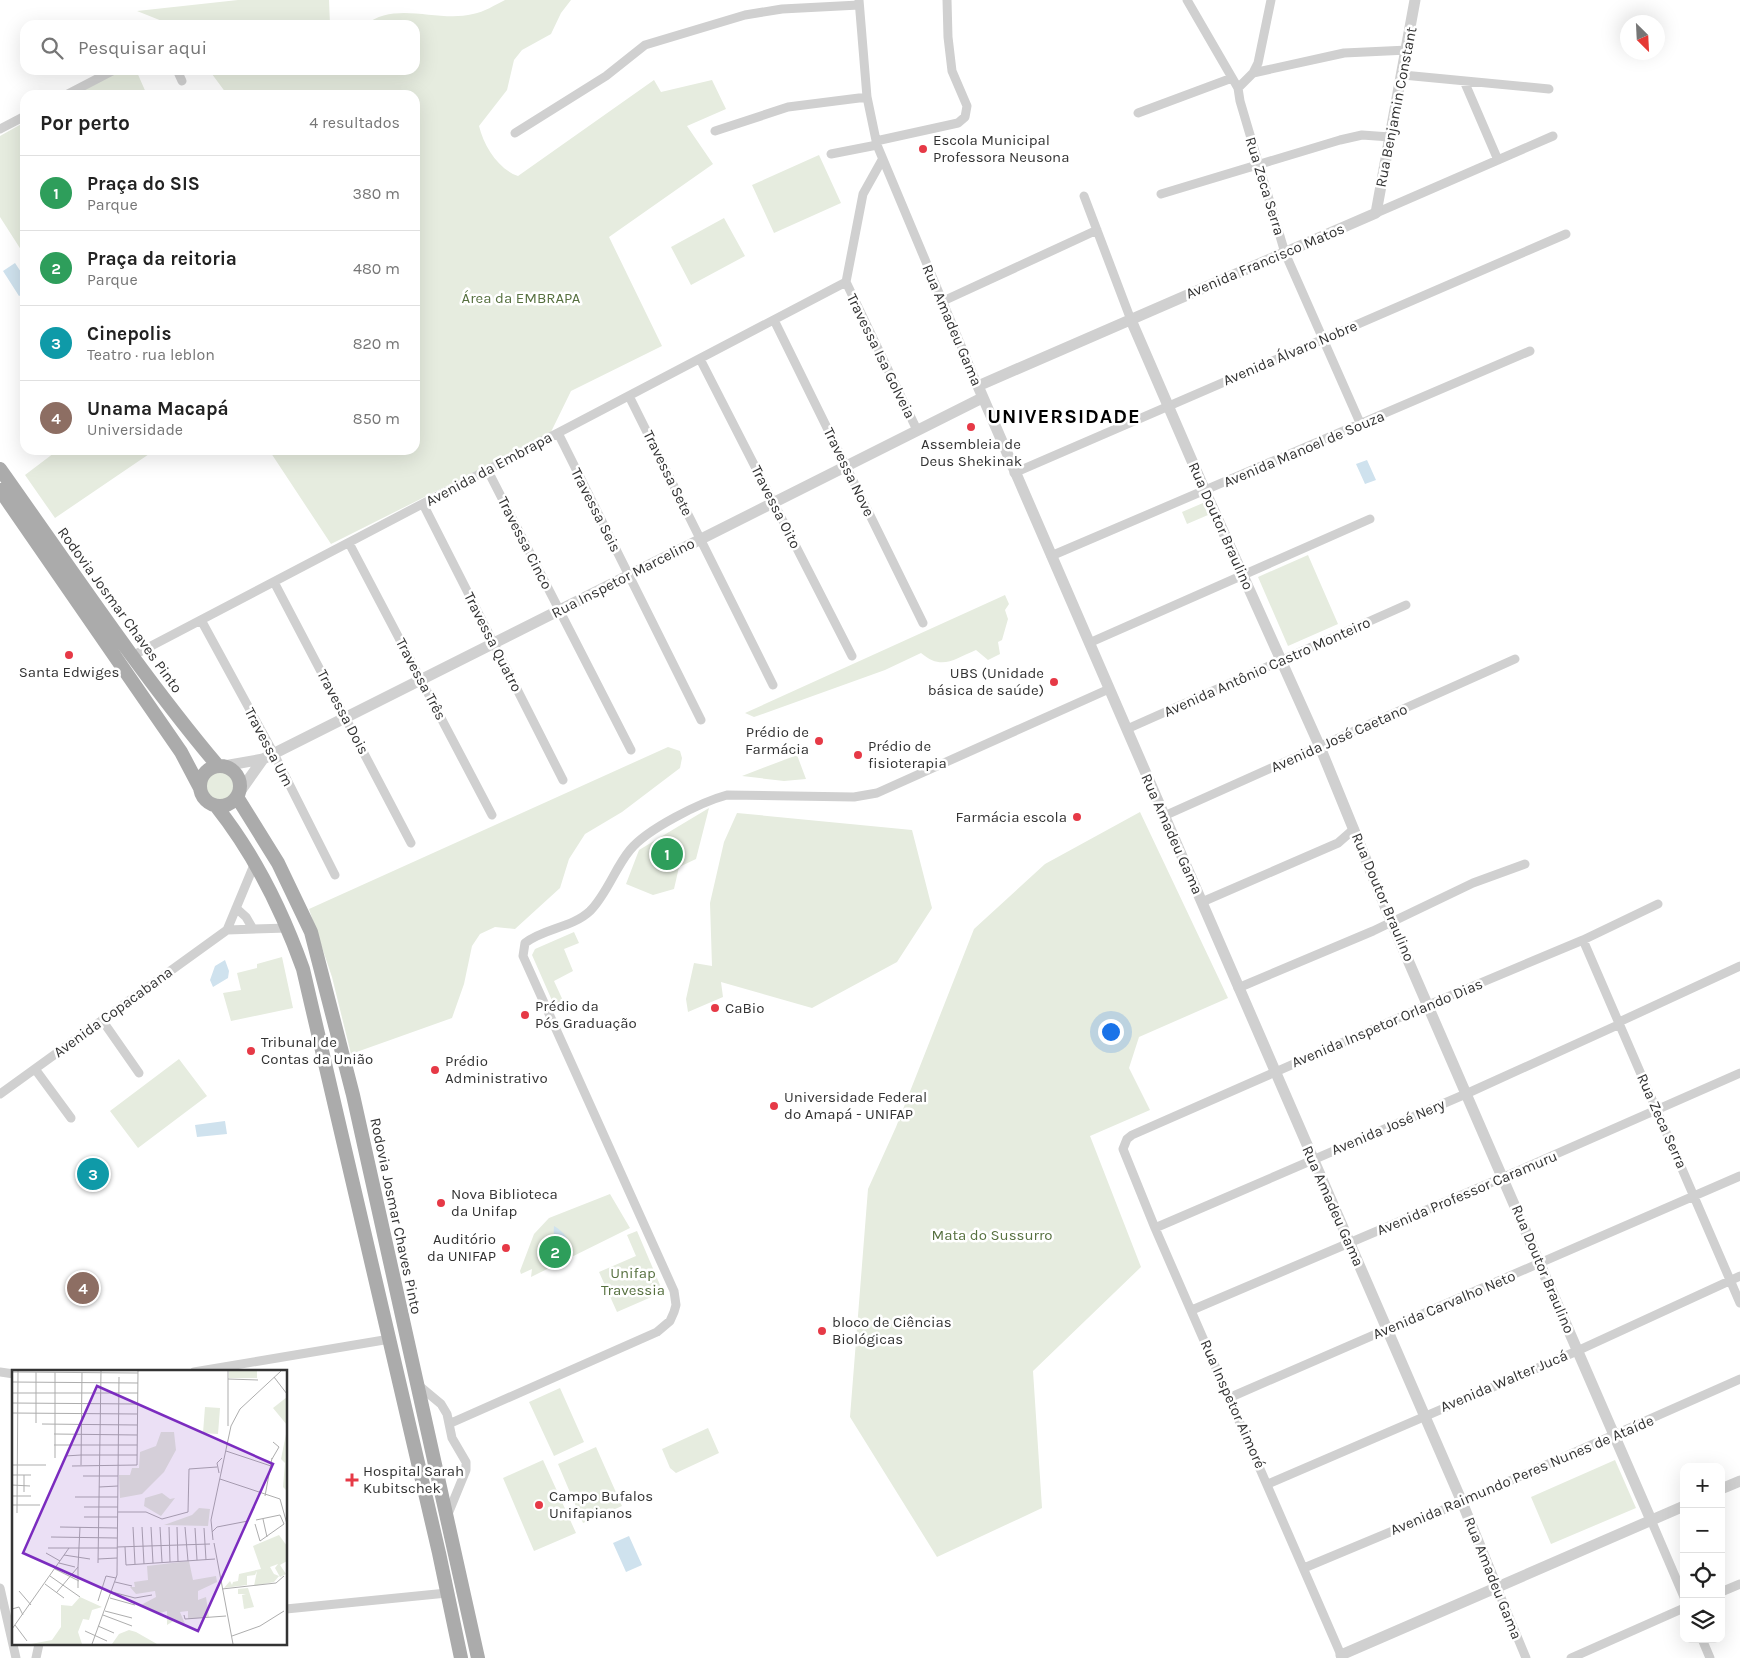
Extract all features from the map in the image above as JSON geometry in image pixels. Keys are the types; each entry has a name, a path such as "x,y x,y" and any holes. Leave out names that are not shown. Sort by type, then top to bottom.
{"main road":[{"name":"Rodovia Josmar Chaves Pinto","path":"0,469 132,656 194,740 221,766 232,770 238,776 238,795 278,863 311,932 353,1095 478,1658"},
{"name":"Rodovia Josmar Chaves Pinto","path":"0,490 180,752 205,800 216,806 234,829 273,894 288,928 304,969 390,1339 461,1658"},
{"path":"200,788 201,779 206,772 221,766"},
{"path":"216,806 228,805 238,795"}],"street":[{"path":"831,154 962,121 967,106 952,71 948,37 947,0"},
{"name":"Rua Zeca Serra","path":"1187,0 1238,88 1258,166 1286,253 1361,424"},
{"path":"1238,88 1253,73 1261,52 1272,0"},
{"name":"Rua Benjamin Constant","path":"1376,213 1408,50 1415,0"},
{"path":"515,133 606,76 645,45 745,15 782,9 859,2"},
{"name":"Rua Amadeu Gama","path":"859,2 867,97 876,143 882,160 1014,473 1127,728 1274,1072 1462,1502 1526,1658"},
{"path":"1253,73 1344,53 1408,50"},
{"path":"76,90 104,75"},
{"path":"179,75 182,81"},
{"path":"1403,75 1549,89"},
{"path":"1138,113 1232,78"},
{"path":"1464,81 1498,160"},
{"path":"715,131 788,107 867,97"},
{"path":"0,129 20,119"},
{"path":"1161,194 1356,136 1390,137"},
{"name":"Avenida Francisco Matos","path":"978,386 1553,136"},
{"path":"846,282 863,194 882,160"},
{"name":"Rua Doutor Braulino","path":"1084,196 1131,320 1205,491 1320,747 1392,921 1468,1093 1680,1588"},
{"path":"941,302 1097,230"},
{"name":"Avenida Álvaro Nobre","path":"1014,473 1566,234"},
{"name":"Avenida da Embrapa","path":"132,656 846,282"},
{"name":"Travessa Isa Golveia","path":"846,282 917,430"},
{"name":"Travessa Nove","path":"774,320 923,623"},
{"name":"Avenida Manoel de Souza","path":"1051,556 1530,351"},
{"name":"Travessa Oito","path":"700,358 852,656"},
{"name":"Travessa Sete","path":"629,396 773,684"},
{"name":"Rua Inspetor Marcelino","path":"221,766 263,759 274,754 982,398"},
{"name":"Travessa Seis","path":"558,433 702,720"},
{"name":"Travessa Cinco","path":"488,471 630,750"},
{"name":"Travessa Quatro","path":"423,504 563,780"},
{"path":"1089,643 1370,519"},
{"name":"Travessa Três","path":"349,543 492,815"},
{"name":"Travessa Dois","path":"274,582 411,843"},
{"name":"Avenida Antônio Castro Monteiro","path":"1127,728 1406,605"},
{"name":"Travessa Um","path":"201,620 274,754 334,875"},
{"name":"Avenida José Caetano","path":"1164,816 1515,659"},
{"path":"451,1423 657,1332 670,1321 676,1305 674,1291 644,1221 523,956 522,948 525,943 577,920 590,911 636,844 684,812 715,798 727,795 854,797 877,793 1109,688"},
{"path":"238,795 263,759"},
{"path":"1202,902 1338,843 1354,829"},
{"path":"254,864 227,930 288,928"},
{"path":"1238,988 1373,931 1472,884 1525,864"},
{"name":"Avenida Inspetor Orlando Dias","path":"1123,1149 1127,1139 1132,1135 1428,1005 1583,940 1658,904"},
{"path":"236,908 246,917 254,929"},
{"name":"Avenida Copacabana","path":"0,1094 227,930"},
{"name":"Rua Zeca Serra","path":"1583,940 1740,1302"},
{"name":"Avenida José Nery","path":"1155,1228 1313,1158 1468,1093 1740,966"},
{"path":"102,1020 139,1073"},
{"path":"35,1069 71,1118"},
{"name":"Avenida Professor Caramuru","path":"1192,1310 1504,1178 1740,1073"},
{"name":"Rua Inspetor Aimoré","path":"1123,1149 1155,1228 1342,1656"},
{"name":"Avenida Carvalho Neto","path":"1230,1397 1541,1264 1740,1176"},
{"name":"Avenida Walter Jucá","path":"1268,1484 1424,1414 1577,1350 1740,1276"},
{"path":"206,1370 390,1339"},
{"name":"Avenida Raimundo Peres Nunes de Ataíde","path":"1304,1568 1462,1502 1740,1378"},
{"path":"416,1384 440,1404 451,1423 452,1438 466,1462 466,1470 454,1496 447,1520"},
{"path":"1725,1487 1740,1481"},
{"path":"1342,1656 1680,1508"},
{"path":"1725,1590 1740,1584"},
{"path":"0,1588 12,1634"},
{"path":"288,1609 447,1593"},
{"path":"1570,1658 1680,1610"},
{"path":"1704,1643 1710,1658"}],"green space":[{"path":"238,0 329,0 330,20 160,20 137,11"},
{"name":"Área da EMBRAPA","path":"505,0 571,0 561,13 551,34 522,50 514,60 507,90 479,126 484,141 493,156 504,168 518,176 654,80 661,92 712,80 726,109 687,126 713,164 609,237 662,346 571,391 550,434 331,544 272,455 420,455 420,90 224,90 213,75 420,75 420,20 374,20 390,14 417,13 459,16 485,10"},
{"path":"111,75 138,75 145,90 84,90"},
{"path":"20,125 20,248 0,217 0,136"},
{"path":"819,155 841,203 774,233 752,185"},
{"path":"724,218 745,256 691,285 671,247"},
{"path":"51,455 148,455 55,518 25,475"},
{"path":"1203,503 1208,515 1187,524 1182,512"},
{"path":"1308,555 1338,624 1288,646 1258,577"},
{"path":"1005,595 1009,604 1005,610 1008,619 1002,640 998,642 1000,654 988,660 976,650 948,662 935,661 921,653 885,670 754,717 745,713"},
{"path":"668,747 680,751 682,758 680,768 622,812 585,834 569,859 560,888 515,929 495,927 480,934 472,946 464,984 452,1018 351,1054 332,977 309,909"},
{"path":"797,755 806,779 784,781 742,776"},
{"path":"219,770 231,774 235,786 231,798 219,802 207,798 203,786 207,774"},
{"path":"709,808 696,859 679,867 674,889 653,895 626,884 639,850"},
{"name":"Mata do Sussurro","path":"1140,812 1228,998 1139,1037 1129,1068 1150,1110 1090,1136 1141,1267 1033,1371 1042,1508 937,1557 850,1417 868,1189 896,1127 974,929 1045,864"},
{"path":"737,813 912,830 932,908 897,962 812,1008 721,982 723,997 688,1012 686,999 694,963 712,966 710,903 724,842"},
{"path":"574,932 579,943 564,949 573,971 554,981 565,1005 554,1005 532,955 535,949"},
{"path":"282,957 293,1008 231,1021 223,993 241,990 237,973 257,968 257,964"},
{"path":"179,1059 207,1096 138,1148 110,1111"},
{"path":"610,1194 630,1228 531,1277 532,1269 521,1274 520,1271 534,1234 549,1218"},
{"name":"Unifap Travessia","path":"637,1231 663,1292 617,1312 599,1272 636,1256 627,1235"},
{"path":"560,1388 584,1442 554,1456 529,1402"},
{"path":"708,1428 719,1453 676,1473 670,1468 662,1449"},
{"path":"596,1447 622,1506 583,1523 558,1464"},
{"name":"Campo Bufalos Unifapianos","path":"543,1460 576,1533 534,1551 503,1478"},
{"path":"1615,1460 1636,1508 1551,1544 1531,1497"}],"water":[{"path":"15,263 20,270 20,296 19,296 3,271"},
{"path":"1367,460 1376,480 1365,484 1356,464"},
{"path":"225,960 229,971 228,978 213,987 210,980 215,966"},
{"path":"225,1121 227,1134 197,1137 195,1125"},
{"path":"554,1226 567,1238 569,1255 564,1253 556,1244"},
{"path":"629,1536 642,1565 626,1572 613,1543"}],"place":[{"name":"Escola Municipal Professora Neusona","path":"923,149"},
{"name":"Assembleia de Deus Shekinak","path":"971,427"},
{"name":"Santa Edwiges","path":"69,655"},
{"name":"UBS (Unidade básica de saúde)","path":"1054,682"},
{"name":"Prédio de Farmácia","path":"819,741"},
{"name":"Prédio de fisioterapia","path":"858,755"},
{"name":"Farmácia escola","path":"1077,817"},
{"name":"Praça do SIS","path":"667,854"},
{"name":"CaBio","path":"715,1008"},
{"name":"Prédio da Pós Graduação","path":"525,1015"},
{"name":"Tribunal de Contas da União","path":"251,1051"},
{"name":"Prédio Administrativo","path":"435,1070"},
{"name":"Universidade Federal do Amapá - UNIFAP","path":"774,1106"},
{"name":"Cinepolis","path":"93,1174"},
{"name":"Nova Biblioteca da Unifap","path":"441,1203"},
{"name":"Auditório da UNIFAP","path":"506,1248"},
{"name":"Praça da reitoria","path":"555,1252"},
{"name":"Unama Macapá","path":"83,1288"},
{"name":"bloco de Ciências Biológicas","path":"822,1331"},
{"name":"Hospital Sarah Kubitschek","path":"352,1480"},
{"name":"Campo Bufalos Unifapianos","path":"539,1505"}],"district":[{"name":"UNIVERSIDADE","path":"1064,416"}]}
